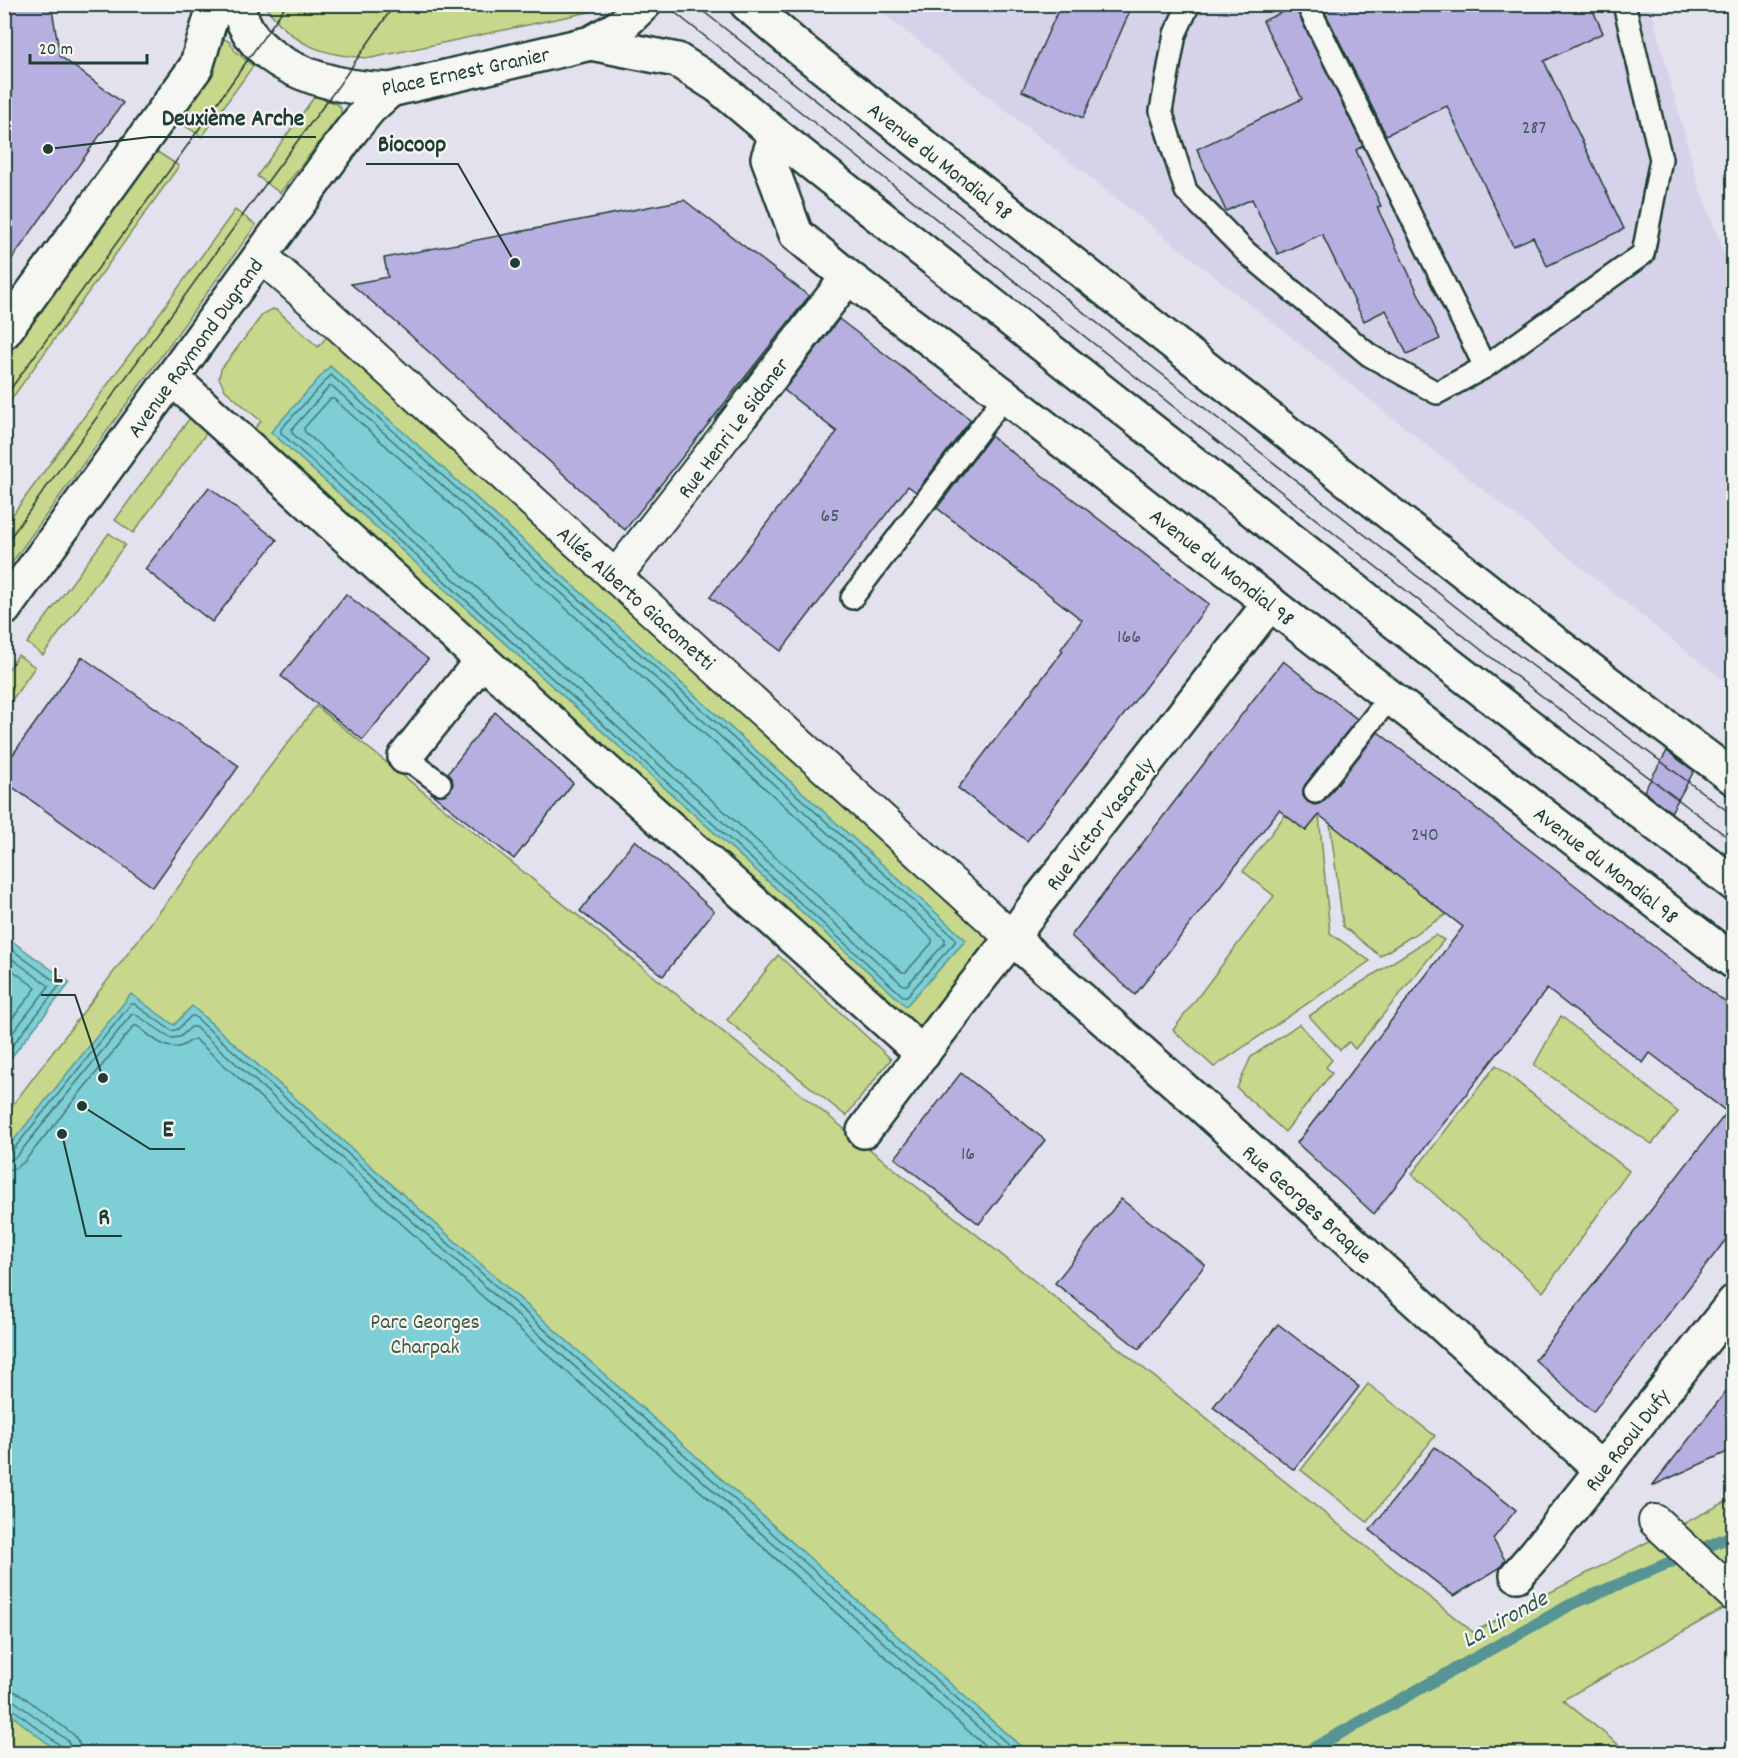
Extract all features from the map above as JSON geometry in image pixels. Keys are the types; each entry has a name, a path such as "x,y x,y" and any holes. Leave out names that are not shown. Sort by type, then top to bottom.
{"street":[{"path":"4,332 196,68 215,4"},
{"name":"Place Ernest Granier","path":"236,4 246,26 259,45 291,69 339,85 390,90 591,42 622,25 644,4"},
{"name":"Avenue du Mondial 98","path":"747,4 808,55 1544,635 1734,778"},
{"path":"591,42 676,60 718,86 776,135 1450,665 1734,884"},
{"name":"Avenue Raymond Dugrand","path":"4,609 351,131 369,109 390,90"},
{"name":"Avenue du Mondial 98","path":"776,135 768,158 796,234 848,277 1005,396 1734,962"},
{"name":"Allée Alberto Giacometti","path":"261,256 1012,938"},
{"name":"Rue Henri Le Sidaner","path":"615,577 848,277"},
{"path":"172,378 482,660 923,1054"},
{"name":"Rue Victor Vasarely","path":"864,1131 1040,898 1270,603"},
{"path":"405,757 482,660"},
{"name":"Rue Georges Braque","path":"1012,938 1208,1111 1602,1470"},
{"name":"Rue Raoul Dufy","path":"1517,1575 1734,1302"},
{"path":"1655,1521 1734,1595"}],"lane":[{"path":"1189,4 1175,34 1161,111 1186,191 1247,253 1369,355 1437,393 1485,367 1643,254 1661,159 1624,4"},
{"path":"1307,4 1485,367"},
{"path":"852,598 1005,396"},
{"path":"1316,792 1390,697"},
{"path":"405,757 440,783"}],"shaded area":[{"path":"873,5 1650,5 1698,184 1733,276 1733,688"}],"green space":[{"path":"265,5 600,5 589,12 371,58 338,55 311,46 286,30"},
{"path":"221,37 230,42 235,51 253,66 202,137 175,119"},
{"path":"315,96 337,104 341,108 341,114 280,193 257,176"},
{"path":"156,151 179,166 5,408 5,358"},
{"path":"235,210 256,225 5,572 5,525"},
{"path":"273,309 318,347 330,333 996,940 917,1040 250,434 261,421 225,390 219,378 221,369 263,314"},
{"path":"192,415 210,428 133,533 115,520"},
{"path":"109,533 125,545 43,655 27,643"},
{"path":"18,655 35,667 5,710 5,675"},
{"name":"Parc Georges Charpak","path":"316,706 1473,1632 1733,1498 1733,1603 1563,1700 1629,1753 5,1753 5,1115"},
{"path":"1285,815 1306,831 1319,815 1330,933 1370,961 1214,1067 1173,1030 1274,896 1243,871"},
{"path":"1330,823 1447,914 1380,956 1343,926"},
{"path":"1435,935 1444,940 1355,1049 1349,1042 1340,1050 1309,1016"},
{"path":"778,955 891,1059 846,1116 727,1020"},
{"path":"1561,1016 1678,1112 1652,1144 1534,1065"},
{"path":"1299,1024 1332,1060 1326,1067 1332,1073 1285,1132 1237,1088 1251,1057"},
{"path":"1496,1065 1629,1171 1543,1292 1412,1174"},
{"path":"1368,1384 1435,1436 1367,1522 1301,1470"}],"water":[{"path":"330,366 966,940 906,1006 271,432"},
{"path":"5,936 70,983 5,1065"},
{"path":"131,994 174,1025 192,1006 1028,1753 61,1754 5,1710 5,1151"}],"building":[{"path":"4,4 51,4 60,56 123,103 4,270"},
{"path":"1061,4 1133,4 1083,118 1022,91"},
{"path":"1321,4 1590,4 1603,33 1544,61 1624,229 1547,266 1533,237 1513,246 1447,106 1386,135"},
{"path":"1295,6 1363,146 1356,150 1381,206 1377,207 1440,339 1407,354 1386,310 1364,321 1322,234 1278,254 1252,199 1226,211 1197,149 1302,99 1263,21"},
{"path":"684,200 809,296 625,530 351,284 388,277 384,258"},
{"path":"839,319 971,420 916,492 908,486 781,651 710,597 837,432 784,390"},
{"path":"991,436 1209,604 1027,841 958,788 1063,651 1061,649 1082,620 937,508"},
{"path":"209,487 277,540 212,622 145,569"},
{"path":"346,594 428,659 363,740 281,676"},
{"path":"82,657 239,766 153,887 4,781 4,767"},
{"path":"1283,661 1357,719 1305,785 1303,796 1308,802 1314,805 1325,800 1378,732 1734,1009 1734,1229 1593,1412 1535,1360 1727,1112 1650,1053 1643,1063 1547,989 1374,1214 1297,1143 1463,927 1319,815 1306,831 1279,810 1135,995 1071,936"},
{"path":"495,712 573,783 514,859 432,794 444,795 450,791 453,784 448,773"},
{"path":"1667,751 1694,771 1671,812 1644,791"},
{"path":"635,840 714,911 663,976 580,911"},
{"path":"961,1073 1045,1140 979,1224 895,1158"},
{"path":"1121,1199 1205,1265 1139,1349 1055,1283"},
{"path":"1278,1324 1359,1387 1294,1470 1213,1407"},
{"path":"1734,1381 1734,1449 1652,1486 1700,1425"},
{"path":"1435,1447 1516,1510 1493,1539 1505,1560 1501,1567 1454,1596 1370,1530"}],"waterway":[{"name":"La Lironde","path":"1303,1754 1570,1605 1734,1535"}],"tram line":[{"path":"4,398 287,4"},
{"path":"4,546 339,85 395,4"},
{"path":"664,4 1484,652 1734,842"},
{"path":"694,4 1494,637 1734,816"}],"place":[{"name":"Deuxième Arche","path":"48,149"},
{"name":"Biocoop","path":"515,263"},
{"name":"L","path":"103,1078"},
{"name":"E","path":"82,1106"},
{"name":"R","path":"62,1134"}]}
